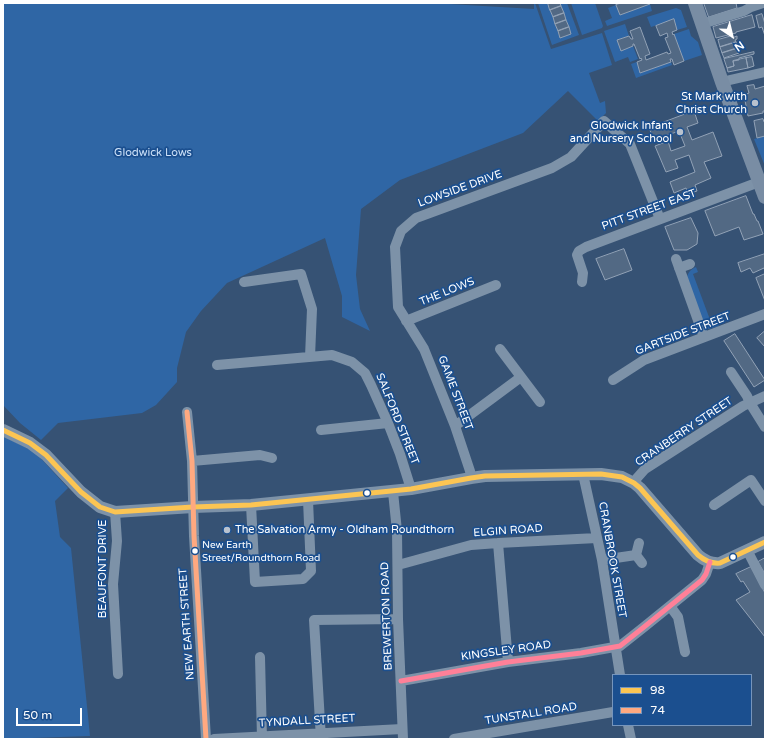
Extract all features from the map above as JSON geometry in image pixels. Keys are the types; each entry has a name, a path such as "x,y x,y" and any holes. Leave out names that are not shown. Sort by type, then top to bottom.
{"main road":[{"path":"695,3 722,82 765,197"}],"street":[{"path":"702,24 763,3"},
{"path":"722,82 765,72"},
{"name":"LOWSIDE DRIVE","path":"406,321 398,307 397,298 395,247 401,231 416,218 552,168 571,157 604,121 630,144 660,219"},
{"name":"PITT STREET EAST","path":"582,282 583,272 577,255 579,251 586,247 759,182"},
{"path":"690,264 677,263 704,337"},
{"path":"217,365 310,357 312,309 301,274 244,282"},
{"name":"THE LOWS","path":"406,321 496,285"},
{"name":"GARTSIDE STREET","path":"613,380 644,360 765,314"},
{"name":"GAME STREET","path":"406,321 424,348 455,426 471,478"},
{"path":"500,349 540,402"},
{"name":"SALFORD STREET","path":"310,357 332,355 352,362 365,373 388,423 411,489"},
{"name":"CRANBERRY STREET","path":"731,372 747,396 750,404"},
{"path":"455,426 521,377"},
{"name":"CRANBERRY STREET","path":"634,483 645,469 736,410 765,396"},
{"path":"750,404 765,427"},
{"name":"NEW EARTH STREET","path":"187,412 192,461 194,536 206,739"},
{"path":"321,430 388,423"},
{"path":"3,430 30,443 46,455 81,492 100,507 114,512 251,505 393,492 485,476 601,474 622,477 634,483 643,491 698,556 704,561 715,563 720,562 765,542"},
{"path":"192,461 260,455 272,458"},
{"name":"CRANBROOK STREET","path":"583,474 602,560 620,674"},
{"path":"714,505 751,480 765,501"},
{"name":"BREWERTON ROAD","path":"393,492 397,531 398,618 403,734"},
{"path":"251,505 255,582 303,579 311,571 308,500"},
{"name":"BEAUFONT DRIVE","path":"114,512 117,541 113,584 118,674"},
{"name":"ELGIN ROAD","path":"398,565 471,545 597,538"},
{"path":"498,543 508,662"},
{"path":"602,560 639,559 640,543"},
{"path":"747,550 765,585"},
{"name":"KINGSLEY ROAD","path":"401,680 508,662 581,653 620,646 702,580 706,574 710,562"},
{"path":"670,606 678,617 685,652"},
{"path":"321,736 314,620 398,618"},
{"path":"260,657 262,737"},
{"name":"TUNSTALL ROAD","path":"454,739 612,712"},
{"path":"628,726 631,739"},
{"name":"TYNDALL STREET","path":"214,739 403,734"}],"green space":[{"name":"Glodwick Lows","path":"3,3 432,3 534,9 535,3 551,49 602,33 612,65 589,73 600,103 605,101 606,113 598,121 568,91 523,133 400,180 361,209 356,275 360,309 370,331 342,317 342,296 325,238 227,283 201,311 186,332 177,368 177,382 156,405 142,413 58,423 41,440 20,423 3,405"},
{"path":"538,3 548,3 560,38 571,34 560,3 567,3 579,35 552,45"},
{"path":"571,3 595,3 603,26 602,28 582,35"},
{"path":"650,4 652,11 607,26 605,21 612,18 608,8 616,5 620,15"},
{"path":"676,8 681,10 687,27 677,30 673,20 651,27 647,17"},
{"path":"625,24 629,36 617,40 621,50 633,46 638,59 630,62 628,57 615,62 604,31"},
{"path":"689,29 691,36 698,42 702,55 684,61 674,34"},
{"path":"637,62 640,73 671,62 672,65 636,78 631,64"},
{"path":"765,136 765,166 754,139"},
{"path":"696,267 698,272 693,274 712,325 718,323 719,326 709,329 704,325 687,278 690,271"},
{"path":"3,436 35,452 68,488 55,501 60,537 71,548 90,736 3,739"}],"building":[{"path":"548,3 560,3 561,6 550,10"},
{"path":"621,3 650,4 620,15 616,5"},
{"path":"704,3 736,3 737,8 709,17"},
{"path":"561,6 564,13 553,17 550,10"},
{"path":"564,13 566,20 555,24 553,17"},
{"path":"762,14 765,24 765,36 762,27 759,28 756,16"},
{"path":"752,15 755,27 716,38 713,27"},
{"path":"674,19 677,30 672,32 684,61 674,65 672,59 670,59 671,62 640,73 637,62 642,60 641,58 640,59 634,44 633,46 621,51 617,40 629,36 633,39 630,31 640,27 650,54 645,56 646,60 667,52 668,54 671,53 665,38 668,37 667,33 660,36 656,26"},
{"path":"566,20 569,27 558,31 555,24"},
{"path":"569,27 571,34 560,38 558,31"},
{"path":"732,36 732,38 737,36 737,39 735,40 736,42 720,47 718,40"},
{"path":"736,42 738,48 722,53 720,47"},
{"path":"738,48 739,53 724,58 722,53"},
{"path":"754,52 754,54 733,61 734,66 727,68 724,59"},
{"path":"752,57 754,66 748,68 746,58"},
{"path":"746,58 748,68 728,72 727,68 734,66 733,61"},
{"name":"St Mark with Christ Church","path":"754,85 755,89 765,86 765,111 763,111 763,113 748,116 744,95 749,93 747,86"},
{"path":"694,111 698,123 687,127 692,140 713,132 722,156 704,162 711,178 695,185 697,191 688,194 686,188 674,193 670,182 695,172 689,155 675,160 678,168 666,172 655,146 668,141 671,151 685,146 679,131 654,140 649,128"},
{"path":"763,119 764,122 765,121 765,136 757,138 754,121"},
{"path":"746,196 763,234 744,240 739,227 715,236 705,211"},
{"path":"691,218 698,233 697,244 687,250 674,250 665,227"},
{"path":"624,249 632,270 605,280 596,259"},
{"path":"765,254 765,270 764,268 753,273 750,268 741,272 738,263"},
{"path":"765,274 765,301 756,278"},
{"path":"765,331 765,347 757,338"},
{"path":"735,334 765,380 754,387 724,341"},
{"path":"765,558 765,574 758,562"},
{"path":"751,567 765,593 765,637 736,600 750,592 743,581 741,582 736,574"}],"transit line":[{"name":"74","path":"187,412 192,461 194,536 206,739"},
{"name":"98","path":"3,430 30,443 46,455 81,492 100,507 115,512 251,505 411,489 485,476 601,474 622,477 634,483 698,555 708,562 720,563 765,542"},
{"path":"401,681 508,662 581,653 620,646 702,580 706,574 710,562"}],"place":[{"name":"St Mark with Christ Church","path":"755,103"},
{"name":"Glodwick Infant and Nursery School","path":"680,132"},
{"name":"The Salvation Army - Oldham Roundthorn","path":"227,530"},
{"name":"New Earth Street/Roundthorn Road","path":"195,551"}]}
